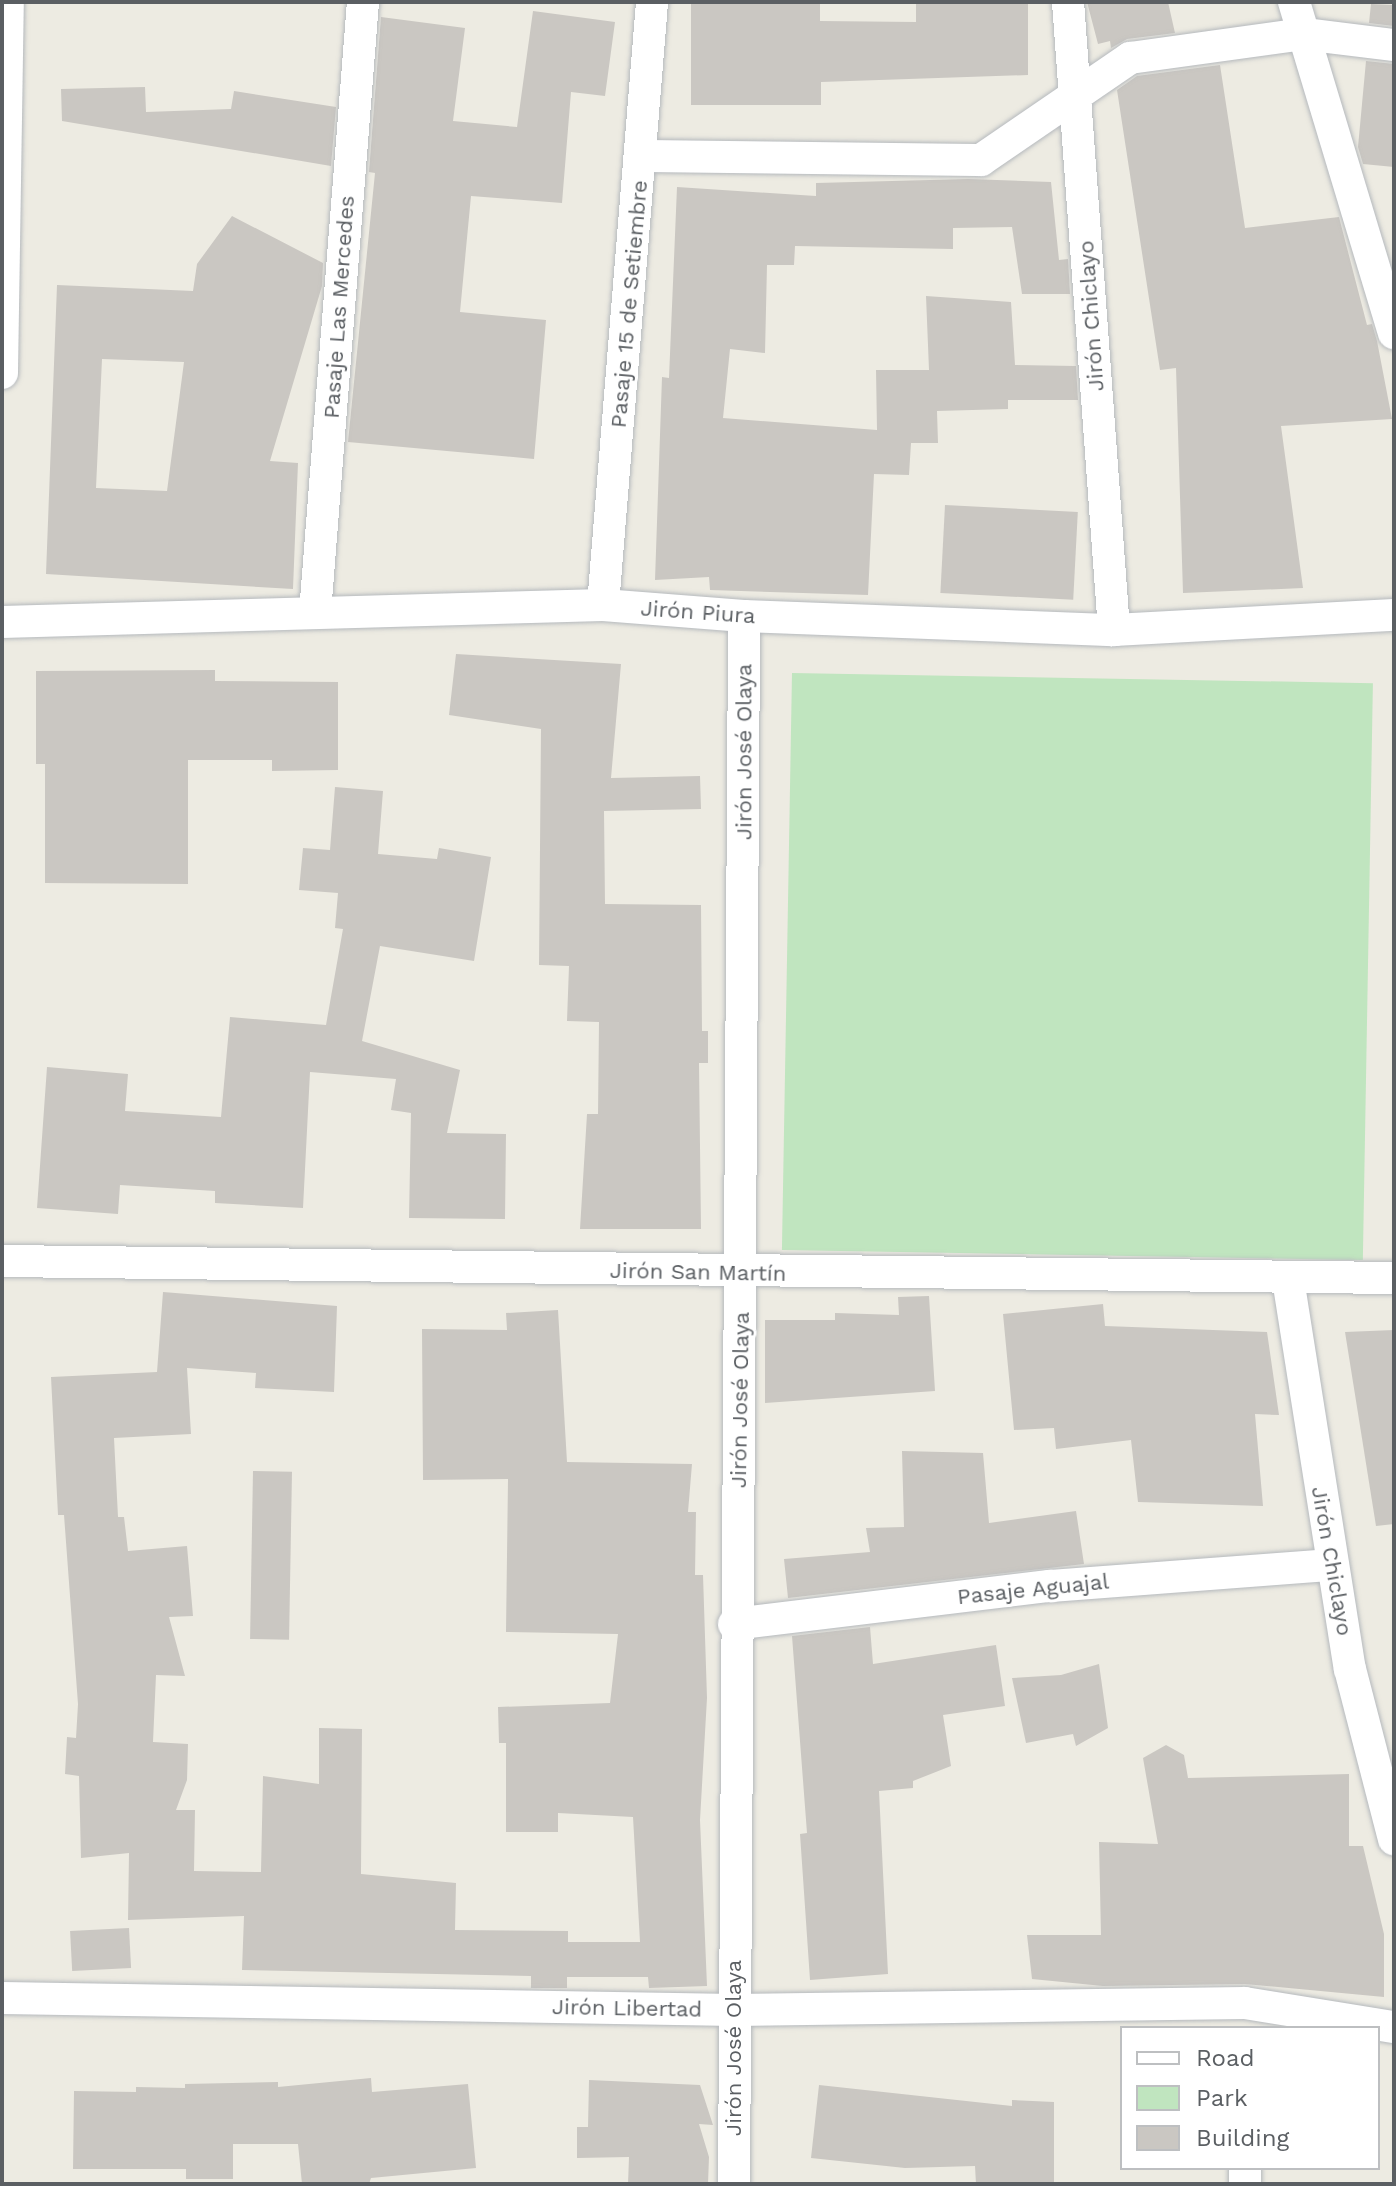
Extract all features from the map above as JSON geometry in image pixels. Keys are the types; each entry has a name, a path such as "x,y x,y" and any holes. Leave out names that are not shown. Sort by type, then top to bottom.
{"street":[{"path":"2,373 8,2"},
{"name":"Pasaje Las Mercedes","path":"315,613 363,2"},
{"name":"Pasaje 15 de Setiembre","path":"603,605 642,156 652,2"},
{"name":"Jirón Chiclayo","path":"1068,2 1114,630"},
{"path":"1294,2 1394,333"},
{"path":"642,156 981,160 1130,58 1304,34 1394,45"},
{"name":"Jirón Piura","path":"2,622 603,605 744,616 1114,630 1394,615"},
{"name":"Jirón José Olaya","path":"734,2184 734,1624 743,1272 744,616"},
{"name":"Jirón San Martín","path":"2,1261 1394,1278"},
{"name":"Jirón Chiclayo","path":"1288,1279 1350,1669 1394,1839"},
{"name":"Pasaje Aguajal","path":"734,1624 1050,1586 1332,1565"},
{"name":"Jirón Libertad","path":"2,1998 1245,2015 1394,2027"}],"green space":[{"path":"792,673 1373,683 1363,1260 782,1250"}],"building":[{"path":"691,2 820,2 820,21 916,22 916,2 1028,2 1028,75 821,82 821,105 691,105"},
{"path":"1087,2 1168,2 1175,33 1127,39 1111,48 1110,41 1098,44"},
{"path":"1371,4 1394,5 1394,26 1369,23"},
{"path":"533,11 615,22 605,96 571,92 562,203 471,196 460,312 546,320 534,459 348,442 375,173 369,172 381,17 465,28 453,121 517,127"},
{"path":"1366,61 1394,64 1394,167 1363,164 1358,147"},
{"path":"1220,65 1245,228 1339,217 1367,325 1372,324 1377,341 1392,419 1281,426 1303,588 1183,593 1176,368 1160,370 1117,90 1137,76"},
{"path":"145,87 146,112 231,109 234,91 336,107 331,166 62,121 61,89"},
{"path":"968,179 1051,182 1059,260 1068,259 1070,294 1022,294 1012,227 953,228 953,249 795,246 794,265 767,265 765,353 730,349 723,418 877,430 876,370 929,370 926,296 1011,302 1015,365 1076,366 1078,400 1008,400 1008,409 937,411 938,443 911,443 909,475 874,474 868,595 710,590 709,577 655,580 662,377 669,378 677,187 816,196 816,183"},
{"path":"232,216 323,263 322,286 270,461 298,463 293,589 46,574 57,285 193,291 197,264","holes":["102,359 184,362 167,491 96,488"]},
{"path":"945,505 1078,512 1073,600 940,593"},
{"path":"456,654 621,664 611,778 700,776 701,809 604,811 605,904 701,905 702,1031 708,1031 708,1063 699,1063 701,1229 580,1229 587,1114 598,1114 599,1022 567,1021 569,966 539,965 541,729 449,715"},
{"path":"215,670 215,681 338,682 338,770 272,771 272,760 188,760 188,884 45,883 45,764 36,764 36,671"},
{"path":"335,787 383,791 378,854 437,859 439,848 491,857 474,961 380,946 362,1041 460,1070 447,1133 506,1134 505,1219 409,1218 411,1113 391,1110 396,1079 310,1072 303,1208 215,1203 215,1191 120,1185 118,1214 37,1208 47,1067 128,1074 125,1111 221,1117 230,1017 326,1025 343,929 335,928 338,893 299,890 303,848 330,850"},
{"path":"163,1292 337,1306 334,1392 255,1388 256,1373 187,1368 191,1434 114,1438 118,1517 124,1517 128,1551 187,1546 193,1616 169,1617 185,1676 156,1675 153,1742 188,1744 187,1780 176,1810 195,1810 194,1871 261,1872 263,1776 319,1784 319,1728 362,1729 361,1874 456,1883 455,1930 568,1931 568,1942 640,1942 633,1817 558,1813 558,1832 506,1832 506,1743 499,1743 498,1707 610,1703 618,1634 506,1632 508,1479 423,1480 422,1329 507,1330 506,1313 558,1310 567,1462 692,1464 688,1512 696,1512 695,1575 703,1575 707,1698 700,1820 707,1986 649,1988 648,1977 567,1977 567,1988 531,1988 531,1976 242,1970 244,1916 128,1920 129,1853 81,1858 79,1776 65,1774 67,1737 76,1738 78,1704 64,1515 58,1515 51,1377 157,1372"},
{"path":"929,1296 935,1391 765,1403 765,1320 835,1320 835,1313 899,1315 898,1297"},
{"path":"1103,1304 1105,1326 1267,1332 1279,1415 1255,1414 1263,1506 1138,1502 1131,1440 1056,1449 1054,1428 1014,1430 1003,1314"},
{"path":"1394,1330 1394,1524 1376,1526 1345,1332"},
{"path":"902,1451 983,1453 989,1523 1076,1511 1084,1564 788,1598 784,1559 870,1552 866,1528 904,1527"},
{"path":"253,1471 292,1472 289,1640 250,1639"},
{"path":"870,1627 873,1664 996,1645 1005,1706 943,1715 951,1766 913,1781 913,1788 879,1791 888,1974 810,1980 800,1834 807,1833 792,1636"},
{"path":"1099,1664 1108,1728 1076,1746 1073,1734 1026,1743 1012,1678 1061,1675"},
{"path":"1166,1745 1184,1755 1188,1778 1349,1774 1349,1846 1363,1846 1384,1934 1384,1997 1245,1984 1103,1986 1032,1979 1027,1935 1101,1935 1099,1842 1158,1844 1143,1758"},
{"path":"129,1928 131,1968 72,1971 70,1931"},
{"path":"371,2078 372,2092 468,2084 476,2168 371,2178 369,2184 302,2184 298,2144 233,2144 233,2179 186,2179 186,2169 73,2169 74,2091 136,2092 136,2087 185,2088 185,2084 278,2082 278,2087"},
{"path":"589,2080 700,2085 713,2125 699,2124 709,2157 708,2184 628,2184 629,2157 577,2158 577,2127 588,2127"},
{"path":"819,2085 1012,2106 1012,2100 1054,2102 1054,2184 976,2184 975,2166 905,2168 811,2158"}]}
